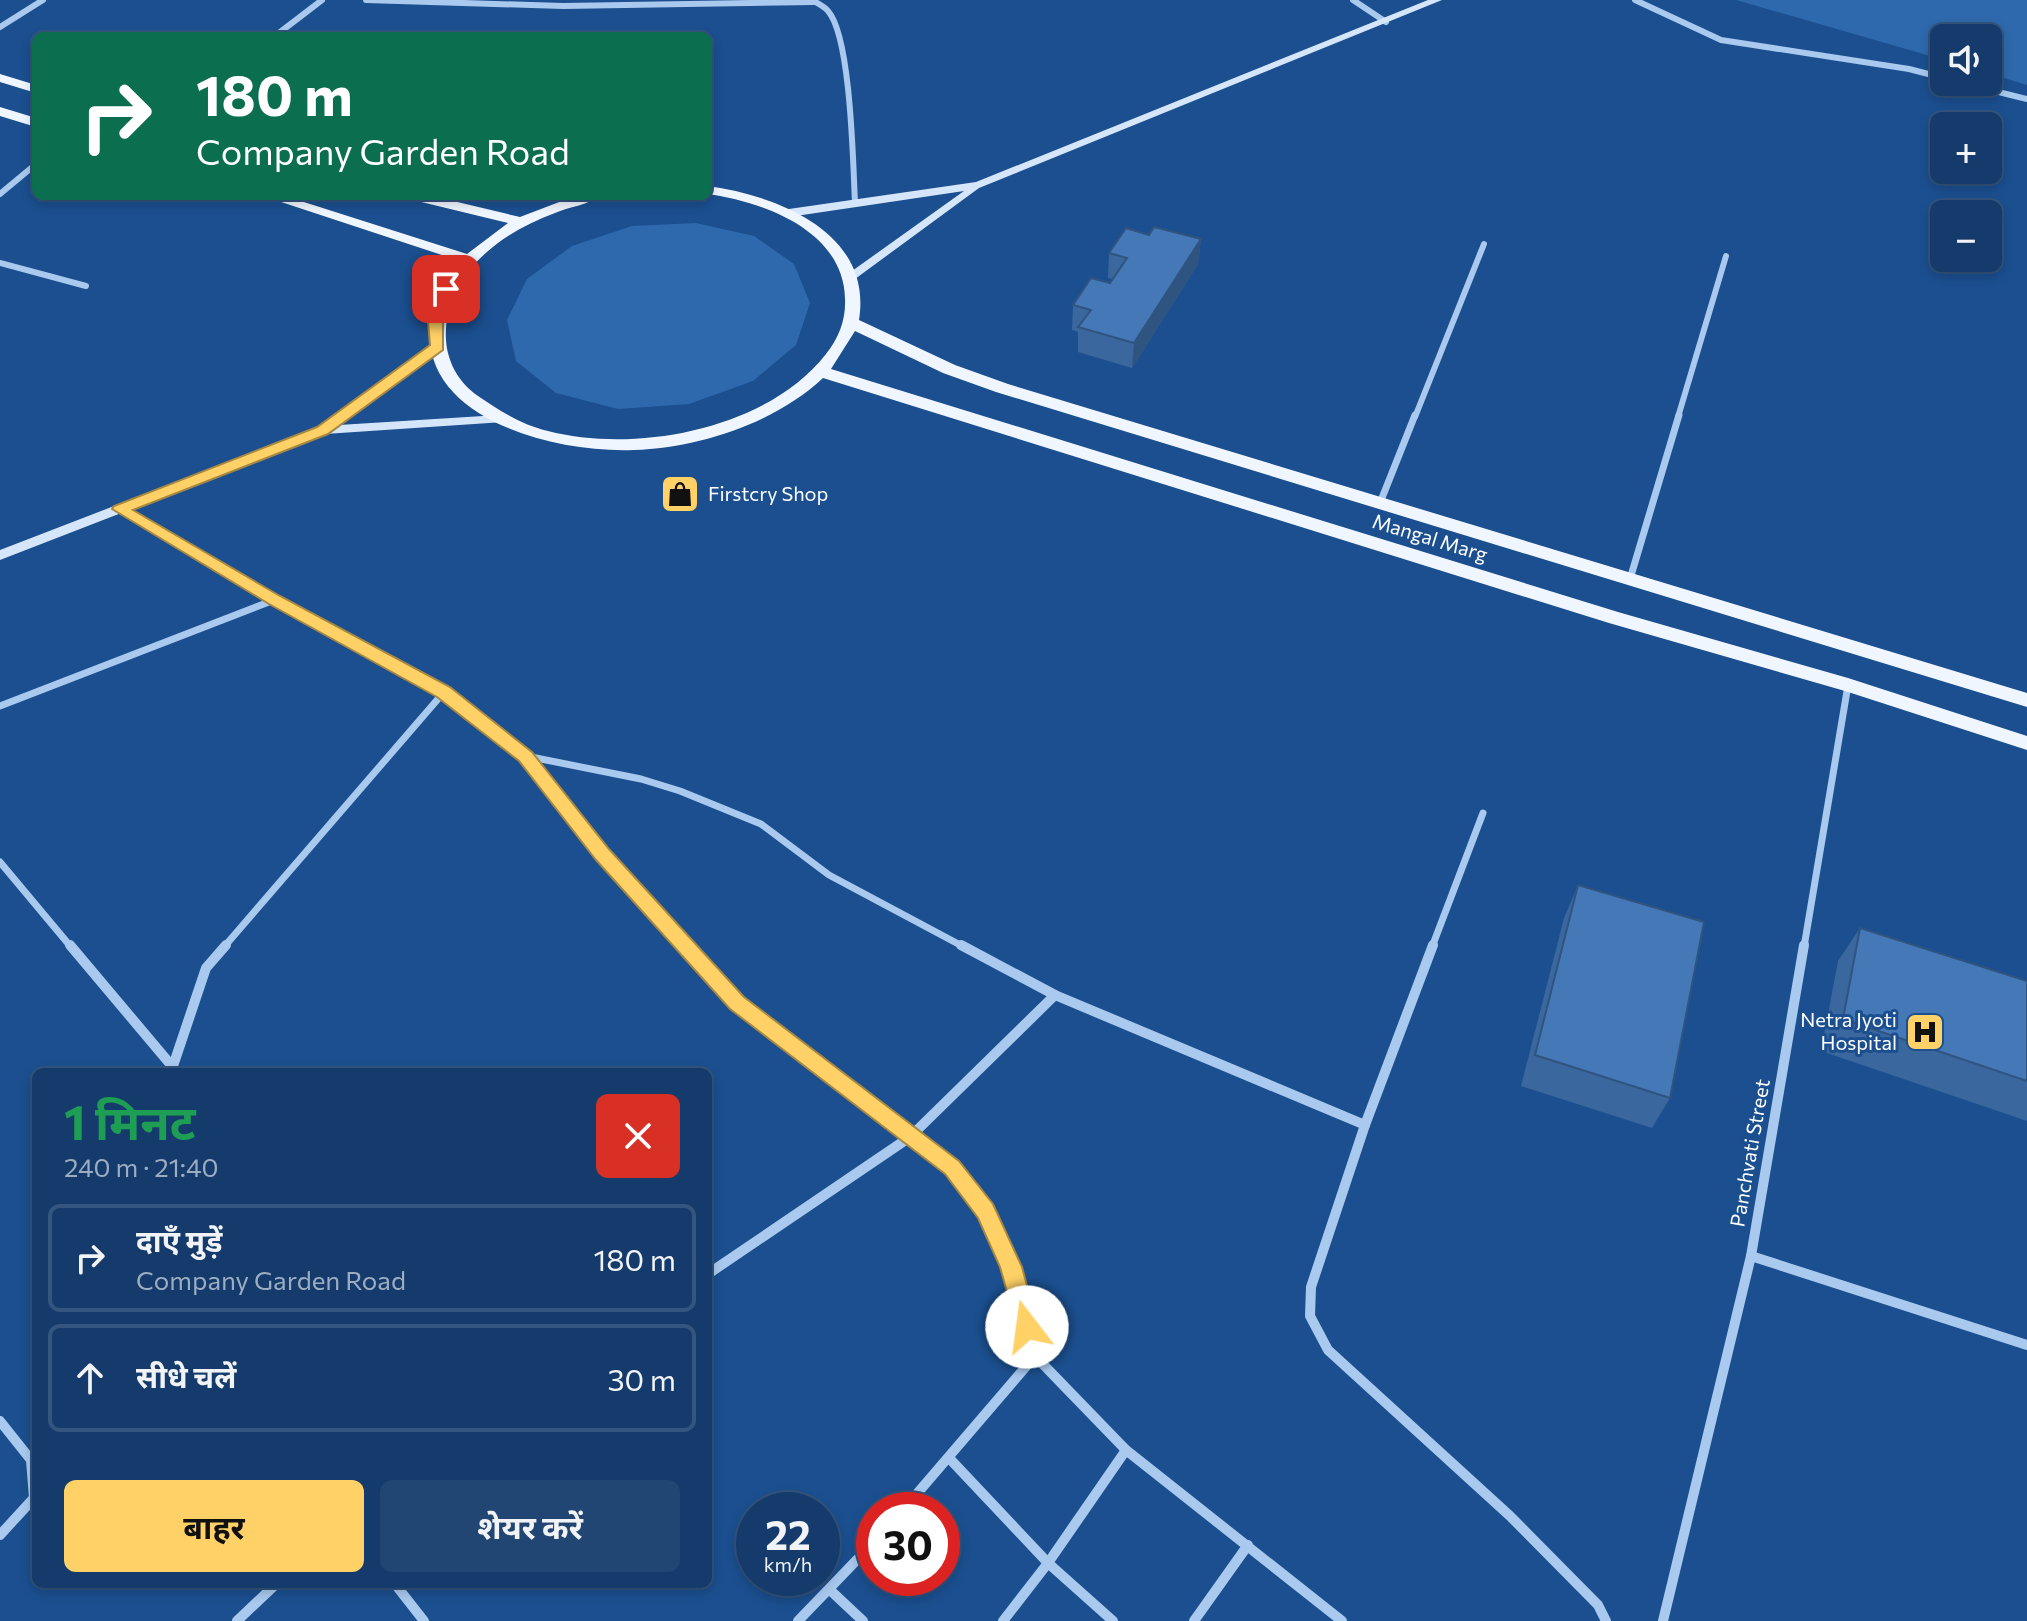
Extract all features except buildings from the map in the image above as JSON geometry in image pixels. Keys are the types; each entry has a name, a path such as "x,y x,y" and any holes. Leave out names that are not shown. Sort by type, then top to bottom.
{"main road":[{"path":"0,78 32,88"},
{"path":"0,111 32,122"},
{"path":"580,200 522,222 502,233 469,259 446,289 436,322 438,354 454,384 483,411 524,431 575,443 630,445 687,438 751,417 786,400 822,372 844,340 855,307 851,276 836,247 774,204 732,192 712,190"},
{"path":"283,200 469,259"},
{"path":"431,200 522,222"},
{"name":"Mangal Marg","path":"850,322 949,369 1002,388 2027,700"},
{"name":"Mangal Marg","path":"822,372 1615,618 1848,685 2027,743"}],"street":[{"path":"0,27 43,0"},
{"path":"280,32 322,0"},
{"path":"366,0 563,6 813,1 829,12 837,34 850,113 855,203"},
{"path":"1353,0 1386,22"},
{"path":"789,213 978,185 1437,0"},
{"path":"1635,0 1721,40 1930,74"},
{"path":"2002,93 2027,99"},
{"path":"0,194 32,167"},
{"path":"851,276 978,185"},
{"path":"1380,503 1484,244"},
{"path":"1630,579 1726,256"},
{"path":"0,263 86,286"},
{"path":"0,555 323,430 437,346"},
{"path":"323,430 499,419"},
{"path":"120,509 274,600 444,692 526,756 602,855 737,1003 952,1168 986,1211 1011,1267 1035,1356 1126,1450 1342,1621"},
{"path":"0,706 274,600"},
{"name":"Panchvati Street","path":"1663,1621 1751,1256 1848,685"},
{"path":"171,1068 206,968 444,692"},
{"path":"526,756 641,779 680,791 761,824 829,875 1055,995 1365,1125"},
{"path":"1483,813 1365,1125 1311,1287 1310,1316 1328,1350 1510,1516 1598,1605 1606,1621"},
{"path":"0,862 171,1068"},
{"path":"712,1271 910,1137 1055,995"},
{"path":"1751,1256 2027,1345"},
{"path":"920,1492 1035,1356"},
{"path":"0,1421 31,1460 32,1473"},
{"path":"1003,1621 1048,1563 1126,1450"},
{"path":"950,1459 1048,1563 1113,1621"},
{"path":"0,1535 32,1500"},
{"path":"1194,1621 1248,1545"},
{"path":"840,1579 856,1562"},
{"path":"237,1621 272,1588"},
{"path":"398,1588 424,1621"},
{"path":"798,1621 824,1596"},
{"path":"836,1596 863,1621"}],"shaded area":[{"path":"1736,0 2027,0 2027,85 2002,77 2002,24 1930,24 1930,56"},
{"path":"696,223 754,236 794,264 810,303 796,345 753,381 689,404 618,409 556,393 516,361 507,320 527,279 572,246 632,226"}],"place":[{"name":"Firstcry Shop","path":"680,494"},
{"name":"Netra Jyoti Hospital","path":"1925,1032"}],"route":[{"path":"446,289 436,322 437,346 323,430 120,509 274,600 444,692 526,756 602,855 737,1003 952,1168 986,1211 1011,1267 1027,1327"}]}
